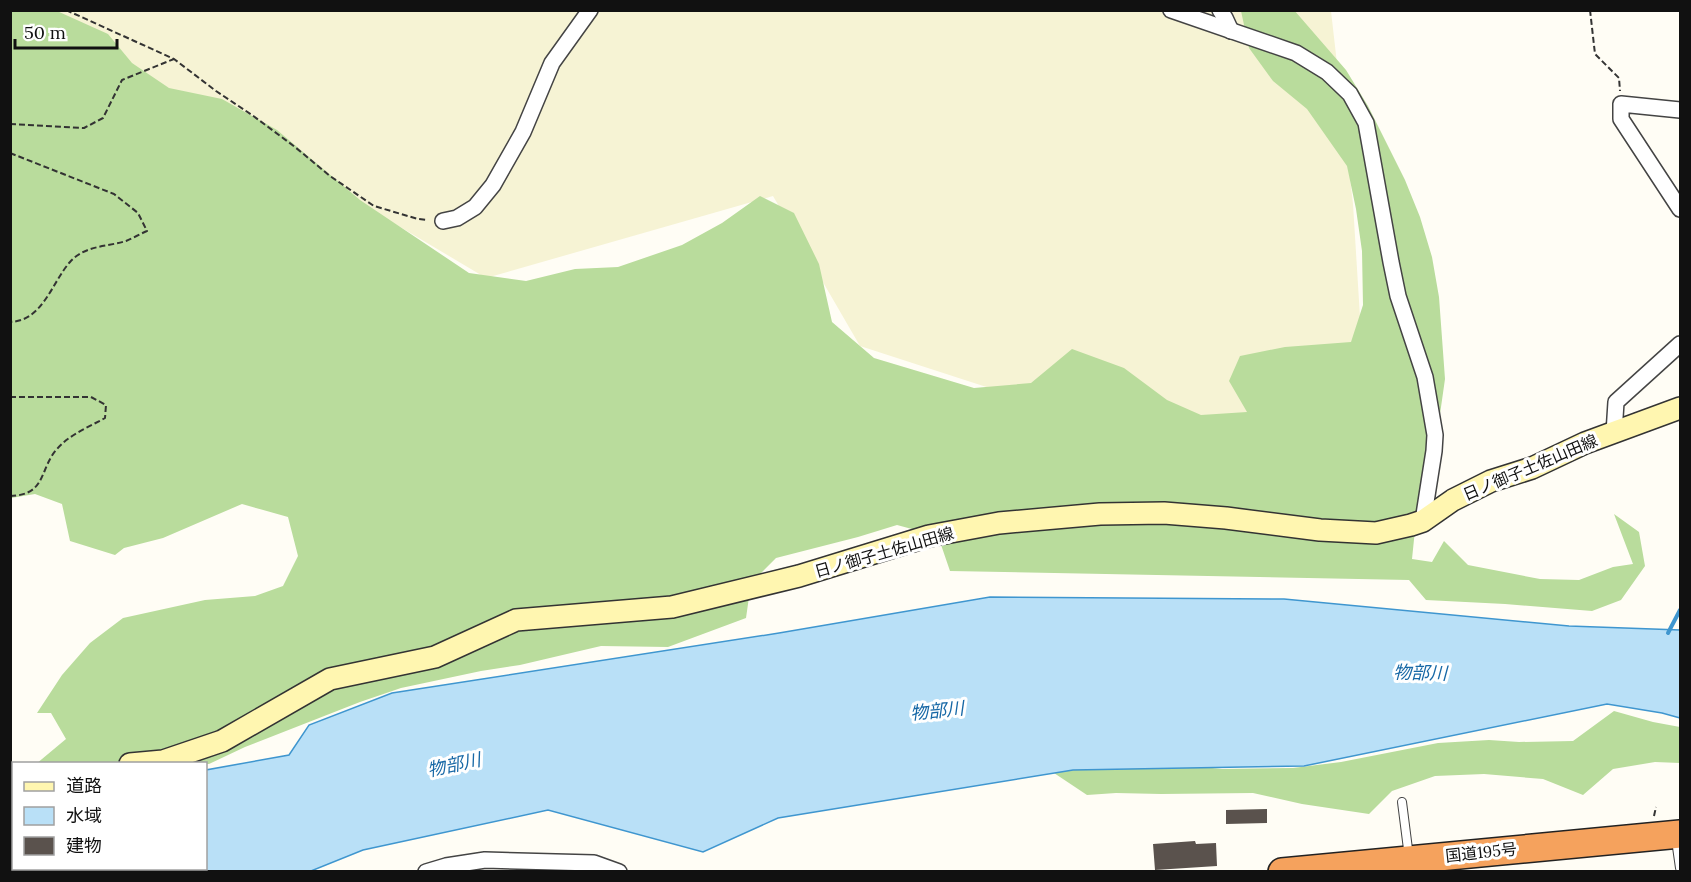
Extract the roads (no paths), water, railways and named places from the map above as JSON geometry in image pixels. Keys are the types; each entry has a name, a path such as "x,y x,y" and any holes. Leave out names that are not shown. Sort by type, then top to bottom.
{"highway":[{"name":"国道195号","path":"1282,872 1678,834"}],"main road":[{"name":"日ノ御子土佐山田線","path":"152,762 163,761 222,741 330,679 435,657 516,620 672,607 799,576 940,534 999,523 1100,514 1164,513 1320,530 1376,533 1422,521 1453,500 1491,481 1532,468 1585,443 1680,408"}],"street":[{"path":"443,221 457,219 475,207 493,185 523,132 552,63 590,10"},
{"path":"1171,10 1296,53 1327,72 1350,94 1366,123 1398,296 1408,320 1425,377 1435,435 1422,521"},
{"path":"1220,10 1231,31"},
{"path":"1680,110 1621,104 1621,119 1680,209"},
{"path":"1614,433 1616,402 1680,344"},
{"path":"426,872 485,860 594,863 619,872"}],"lane":[{"path":"1402,802 1409,859"},
{"path":"1678,834 1680,868"}],"water":[{"name":"物部川","path":"990,597 1284,599 1569,626 1680,630 1680,718 1607,704 1304,766 1073,770 778,818 703,852 548,810 363,850 311,871 11,872 12,834 12,870 207,870 207,770 289,755 309,725 392,693 779,633"}],"waterway":[{"path":"1668,633 1680,610"}]}
